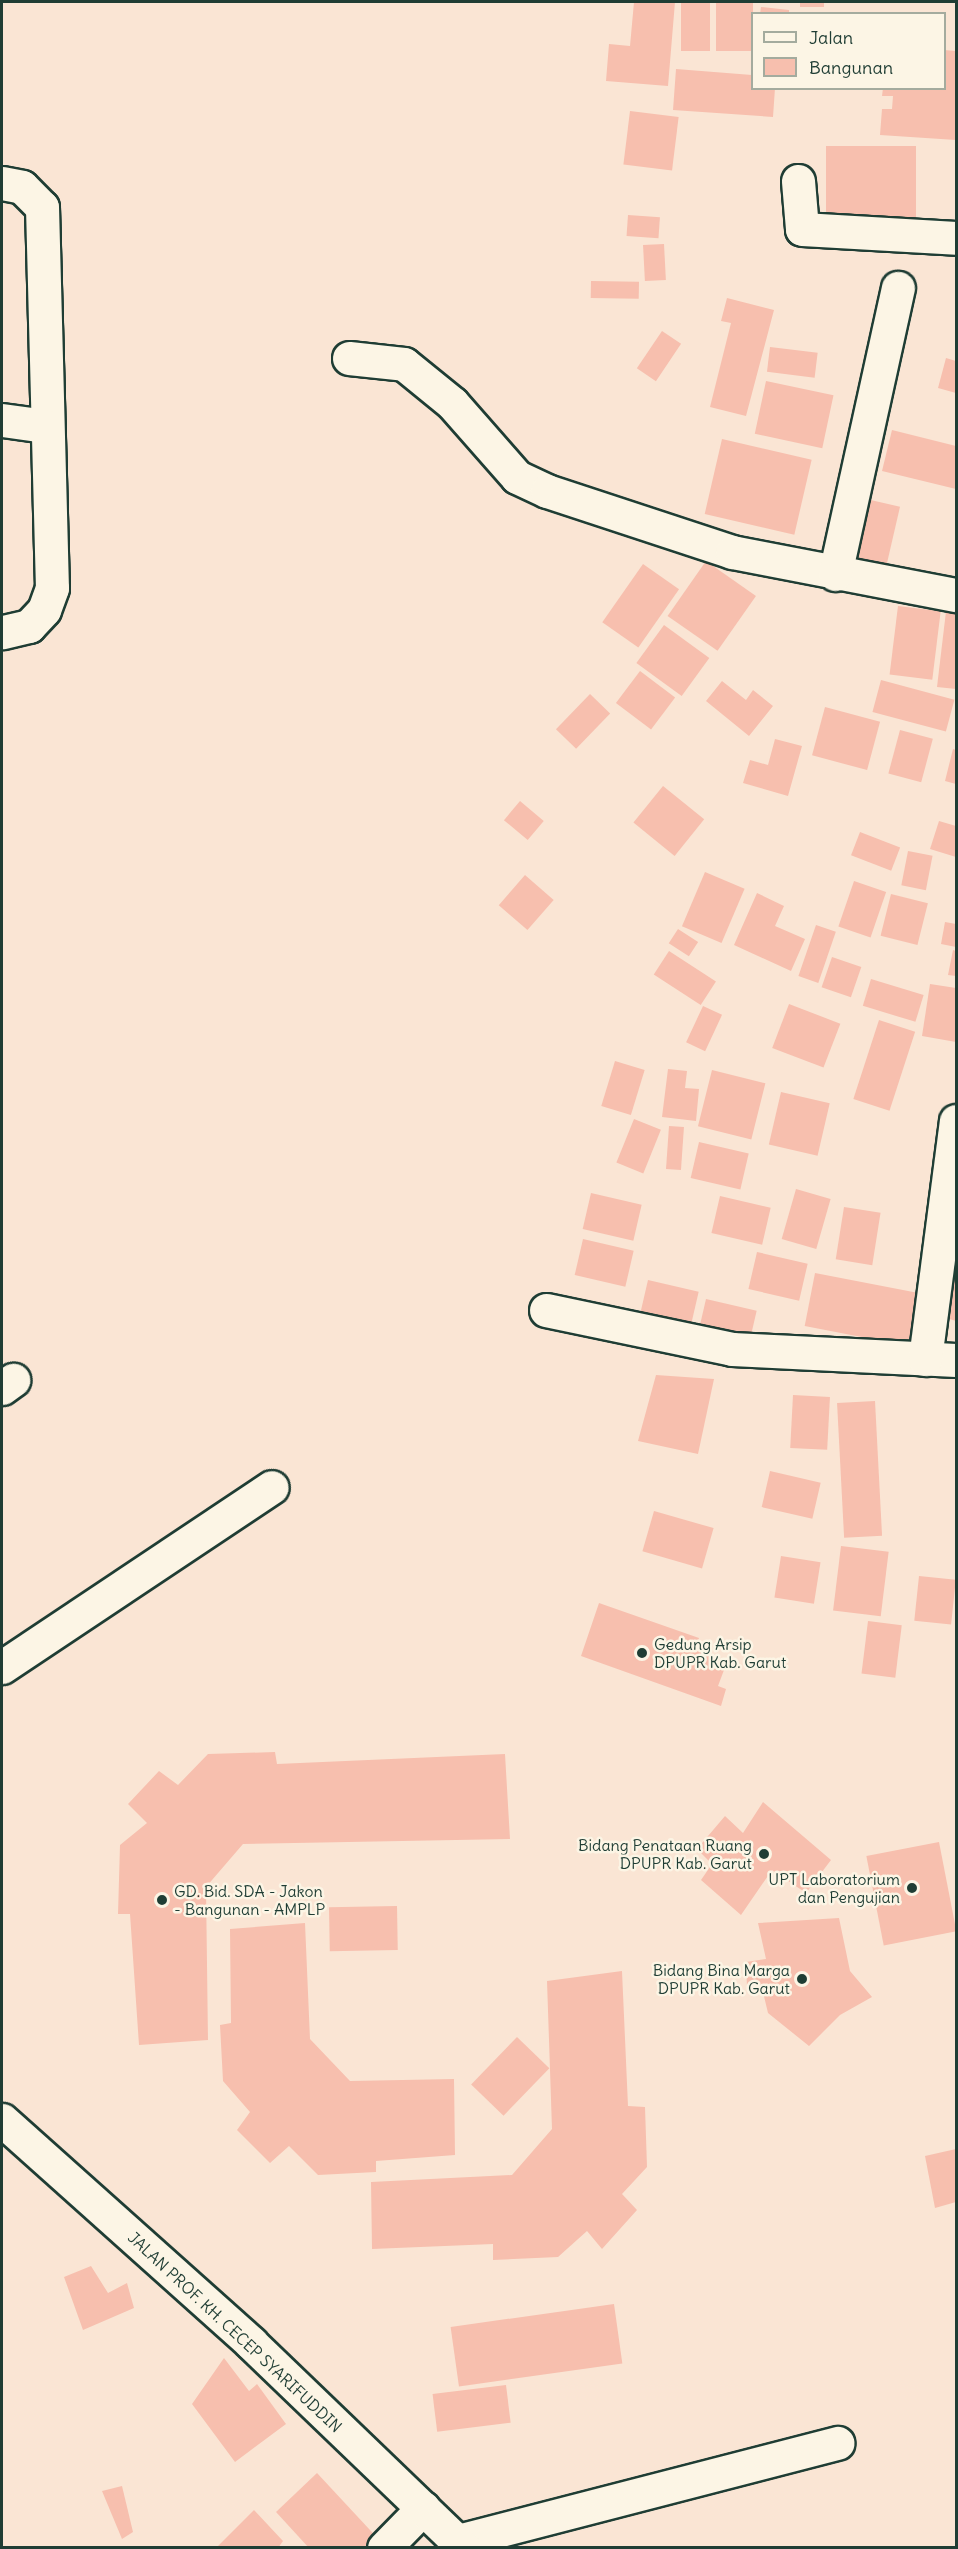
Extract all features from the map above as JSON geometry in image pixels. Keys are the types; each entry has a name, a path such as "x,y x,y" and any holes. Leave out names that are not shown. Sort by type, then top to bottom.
{"street":[{"path":"798,181 802,229 957,238"},
{"path":"2,183 22,187 42,207 45,426 52,588 44,610 29,626 2,632"},
{"path":"835,574 898,288"},
{"path":"349,358 404,364 452,403 517,477 546,491 732,552 835,574 957,595"},
{"path":"2,420 45,426"},
{"path":"546,1310 732,1349 941,1359 957,1120"},
{"path":"2,1667 272,1487"},
{"name":"JALAN PROF. KH. CECEP SYARIFUDDIN","path":"2,2120 251,2343 461,2544"},
{"path":"461,2544 838,2444"},
{"path":"384,2547 423,2508"}],"building":[{"path":"634,2 675,2 668,86 606,81 609,44 630,46"},
{"path":"681,2 710,2 710,51 681,51"},
{"path":"716,2 753,2 751,51 716,51"},
{"path":"800,2 824,2 824,7 800,7"},
{"path":"761,7 789,10 789,12 760,12"},
{"path":"946,50 956,51 956,140 880,135 882,109 892,109 893,96 882,96 883,90 946,90"},
{"path":"676,69 751,75 751,90 775,90 773,117 673,110"},
{"path":"630,111 679,117 672,171 623,165"},
{"path":"826,146 916,146 916,218 826,218"},
{"path":"628,215 660,217 658,238 627,236"},
{"path":"664,244 666,280 645,281 643,245"},
{"path":"591,281 639,282 639,299 591,298"},
{"path":"727,298 774,310 746,416 710,407 731,323 721,321"},
{"path":"662,331 681,344 656,381 637,368"},
{"path":"770,347 818,353 815,378 767,372"},
{"path":"946,358 956,361 956,393 938,388"},
{"path":"766,381 833,395 822,448 755,434"},
{"path":"892,430 956,446 956,489 882,471"},
{"path":"722,439 812,460 794,535 705,514"},
{"path":"862,498 900,507 886,567 848,558"},
{"path":"706,561 756,596 718,651 668,616"},
{"path":"643,564 679,589 638,647 602,622"},
{"path":"947,603 956,604 956,689 937,687"},
{"path":"898,606 941,611 932,680 890,674"},
{"path":"664,625 709,658 682,696 636,663"},
{"path":"640,671 675,697 651,729 616,703"},
{"path":"881,680 954,700 946,732 872,712"},
{"path":"722,681 746,700 753,690 773,706 749,736 706,701"},
{"path":"590,694 610,713 576,749 556,729"},
{"path":"825,707 880,722 867,770 812,755"},
{"path":"900,730 933,739 921,782 888,773"},
{"path":"775,739 802,746 788,796 743,783 750,760 768,765"},
{"path":"953,749 956,750 956,784 945,781"},
{"path":"663,786 704,819 675,856 633,823"},
{"path":"520,801 544,821 528,840 504,820"},
{"path":"939,821 956,826 956,857 930,849"},
{"path":"860,832 900,847 891,871 851,855"},
{"path":"908,851 933,856 926,890 901,885"},
{"path":"705,872 745,889 722,943 682,926"},
{"path":"525,875 554,900 527,930 499,905"},
{"path":"854,881 886,892 871,937 838,926"},
{"path":"757,893 784,906 775,926 805,939 791,971 734,945"},
{"path":"891,894 928,903 917,945 881,936"},
{"path":"945,922 956,924 956,947 941,944"},
{"path":"816,925 836,932 818,983 798,976"},
{"path":"678,929 698,942 689,956 669,943"},
{"path":"953,950 956,951 956,976 948,975"},
{"path":"669,951 716,981 701,1005 654,974"},
{"path":"832,957 861,967 851,997 822,987"},
{"path":"871,979 924,995 915,1022 863,1006"},
{"path":"930,984 956,988 956,1042 922,1036"},
{"path":"789,1004 840,1024 824,1068 772,1048"},
{"path":"703,1006 722,1015 705,1051 686,1042"},
{"path":"879,1020 915,1032 889,1111 853,1099"},
{"path":"615,1061 645,1070 631,1115 601,1106"},
{"path":"668,1069 687,1071 685,1088 699,1089 696,1121 662,1117"},
{"path":"712,1070 765,1083 751,1140 698,1126"},
{"path":"781,1092 830,1103 818,1156 769,1145"},
{"path":"634,1119 661,1130 643,1173 616,1163"},
{"path":"669,1126 684,1127 681,1170 666,1169"},
{"path":"699,1142 749,1153 740,1190 691,1178"},
{"path":"796,1189 831,1199 816,1249 782,1239"},
{"path":"591,1193 642,1205 633,1241 583,1229"},
{"path":"720,1196 771,1208 762,1245 711,1233"},
{"path":"844,1207 881,1213 872,1265 836,1259"},
{"path":"583,1239 634,1251 625,1287 575,1275"},
{"path":"757,1252 808,1264 799,1301 748,1289"},
{"path":"815,1273 921,1294 911,1347 805,1326"},
{"path":"648,1280 699,1292 690,1329 639,1317"},
{"path":"949,1280 956,1281 956,1321 940,1316"},
{"path":"706,1299 757,1311 748,1347 698,1335"},
{"path":"656,1375 714,1379 698,1454 638,1441"},
{"path":"793,1395 830,1397 827,1450 790,1448"},
{"path":"875,1401 882,1536 844,1538 837,1403"},
{"path":"770,1471 821,1483 812,1519 762,1507"},
{"path":"654,1511 714,1528 702,1568 642,1551"},
{"path":"841,1546 889,1552 881,1616 833,1611"},
{"path":"781,1556 821,1562 814,1604 774,1597"},
{"path":"919,1576 956,1580 951,1625 914,1621"},
{"name":"Gedung Arsip DPUPR Kab. Garut","path":"599,1603 699,1638 695,1650 727,1662 718,1686 726,1689 721,1706 581,1656"},
{"path":"868,1621 902,1625 895,1678 862,1674"},
{"name":"GD. Bid. SDA - Jakon - Bangunan - AMPLP","path":"275,1752 277,1764 505,1754 510,1839 243,1844 206,1887 208,2040 139,2045 130,1914 118,1914 120,1845 147,1823 128,1804 159,1771 178,1785 208,1754"},
{"name":"Bidang Penataan Ruang DPUPR Kab. Garut","path":"763,1802 831,1860 806,1893 772,1870 741,1915 701,1880 712,1864 697,1849 725,1816 743,1833"},
{"name":"UPT Laboratorium dan Pengujian","path":"939,1842 956,1931 884,1945 866,1856"},
{"path":"397,1906 398,1950 330,1951 329,1907"},
{"name":"Bidang Bina Marga DPUPR Kab. Garut","path":"839,1918 850,1971 872,1997 840,2015 809,2046 768,2013 762,1988 747,1987 746,1962 766,1959 758,1923"},
{"path":"305,1923 310,2039 350,2081 454,2079 455,2155 376,2161 376,2172 318,2175 289,2146 270,2163 237,2130 250,2112 223,2081 220,2025 231,2023 230,1929"},
{"path":"622,1971 628,2106 645,2107 647,2167 622,2194 637,2210 602,2249 587,2231 558,2257 493,2260 493,2244 372,2249 371,2182 512,2175 552,2129 547,1981"},
{"path":"517,2037 549,2068 504,2116 471,2084"},
{"path":"956,2149 956,2202 935,2208 925,2156"},
{"path":"91,2266 108,2293 127,2283 134,2308 83,2330 64,2277"},
{"path":"614,2304 622,2363 459,2386 451,2327"},
{"path":"224,2358 249,2391 257,2384 286,2424 235,2462 192,2404"},
{"path":"506,2385 511,2423 437,2432 433,2394"},
{"path":"317,2473 383,2544 379,2548 309,2548 276,2512"},
{"path":"122,2486 133,2532 122,2539 102,2491"},
{"path":"254,2510 283,2541 278,2548 216,2548"}],"place":[{"name":"Gedung Arsip DPUPR Kab. Garut","path":"642,1653"},
{"name":"Bidang Penataan Ruang DPUPR Kab. Garut","path":"764,1854"},
{"name":"UPT Laboratorium dan Pengujian","path":"912,1888"},
{"name":"GD. Bid. SDA - Jakon - Bangunan - AMPLP","path":"162,1900"},
{"name":"Bidang Bina Marga DPUPR Kab. Garut","path":"802,1979"}]}
